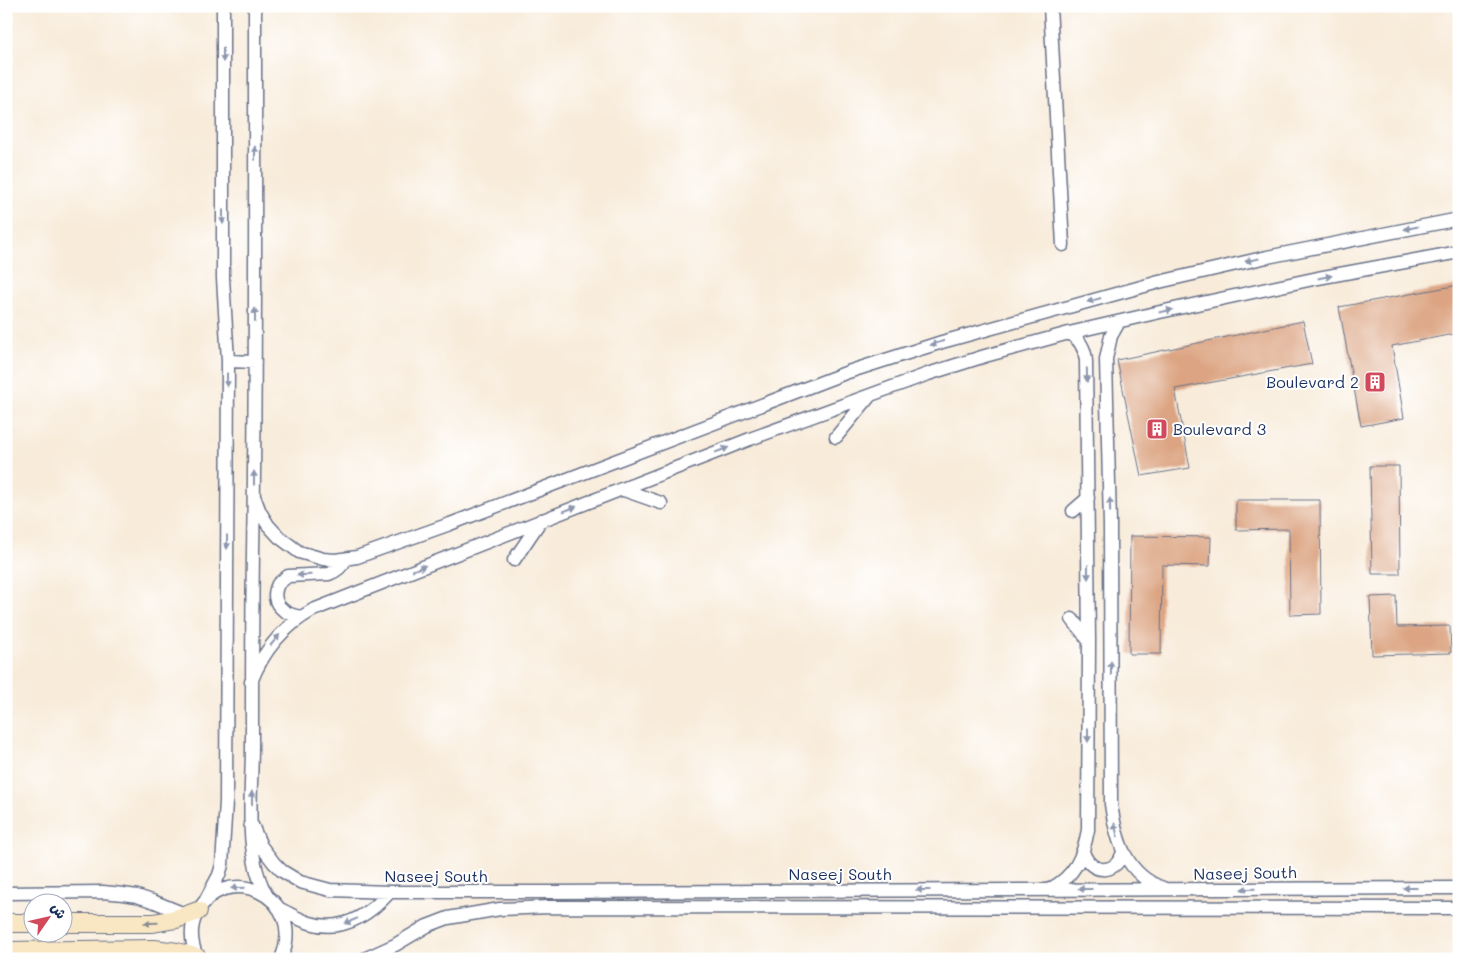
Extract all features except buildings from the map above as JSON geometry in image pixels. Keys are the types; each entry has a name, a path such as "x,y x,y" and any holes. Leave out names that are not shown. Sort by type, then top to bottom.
{"main road":[{"path":"72,923 153,923 171,921 196,910"},
{"path":"6,923 22,923"},
{"path":"6,951 154,949 177,952 198,958"}],"street":[{"path":"198,958 194,949 192,929 196,910 219,875 226,828 228,361 223,278 223,6"},
{"path":"255,6 255,362 251,682 252,825 255,866 267,896 278,908 285,922 287,938 280,959"},
{"path":"1050,6 1063,245"},
{"path":"254,496 260,512 268,525 288,545 310,556 335,560 346,559 377,551 848,372 942,342 1159,282 1286,253 1459,219"},
{"path":"251,682 260,662 272,644 286,629 313,610 750,439 869,396 957,365 1069,333 1318,278 1459,252"},
{"path":"1049,889 1069,876 1083,851 1088,825 1088,498 1096,348 1110,336 1119,322"},
{"path":"1069,333 1096,348"},
{"path":"1096,348 1110,525 1111,804 1114,824 1128,861 1141,876 1168,890"},
{"path":"228,361 255,362"},
{"path":"836,437 869,396"},
{"path":"621,489 661,503"},
{"path":"1073,511 1088,498"},
{"path":"514,560 541,520"},
{"path":"301,617 289,614 280,607 275,596 275,589 278,584 288,576 334,572 339,569 346,559"},
{"path":"1072,619 1089,641"},
{"name":"Naseej South","path":"252,825 260,846 282,871 310,886 330,890 390,892 1459,888"},
{"path":"1083,851 1087,862 1102,869 1118,863 1123,852"},
{"path":"196,910 211,896 229,888 249,888 267,896"},
{"path":"6,893 103,892 137,896 155,902 196,910"},
{"path":"278,908 310,923 338,926 364,915 390,892"},
{"path":"364,959 438,921 500,909 1459,908"}],"place":[{"name":"Boulevard 2","path":"1375,382"},
{"name":"Boulevard 3","path":"1157,429"}]}
